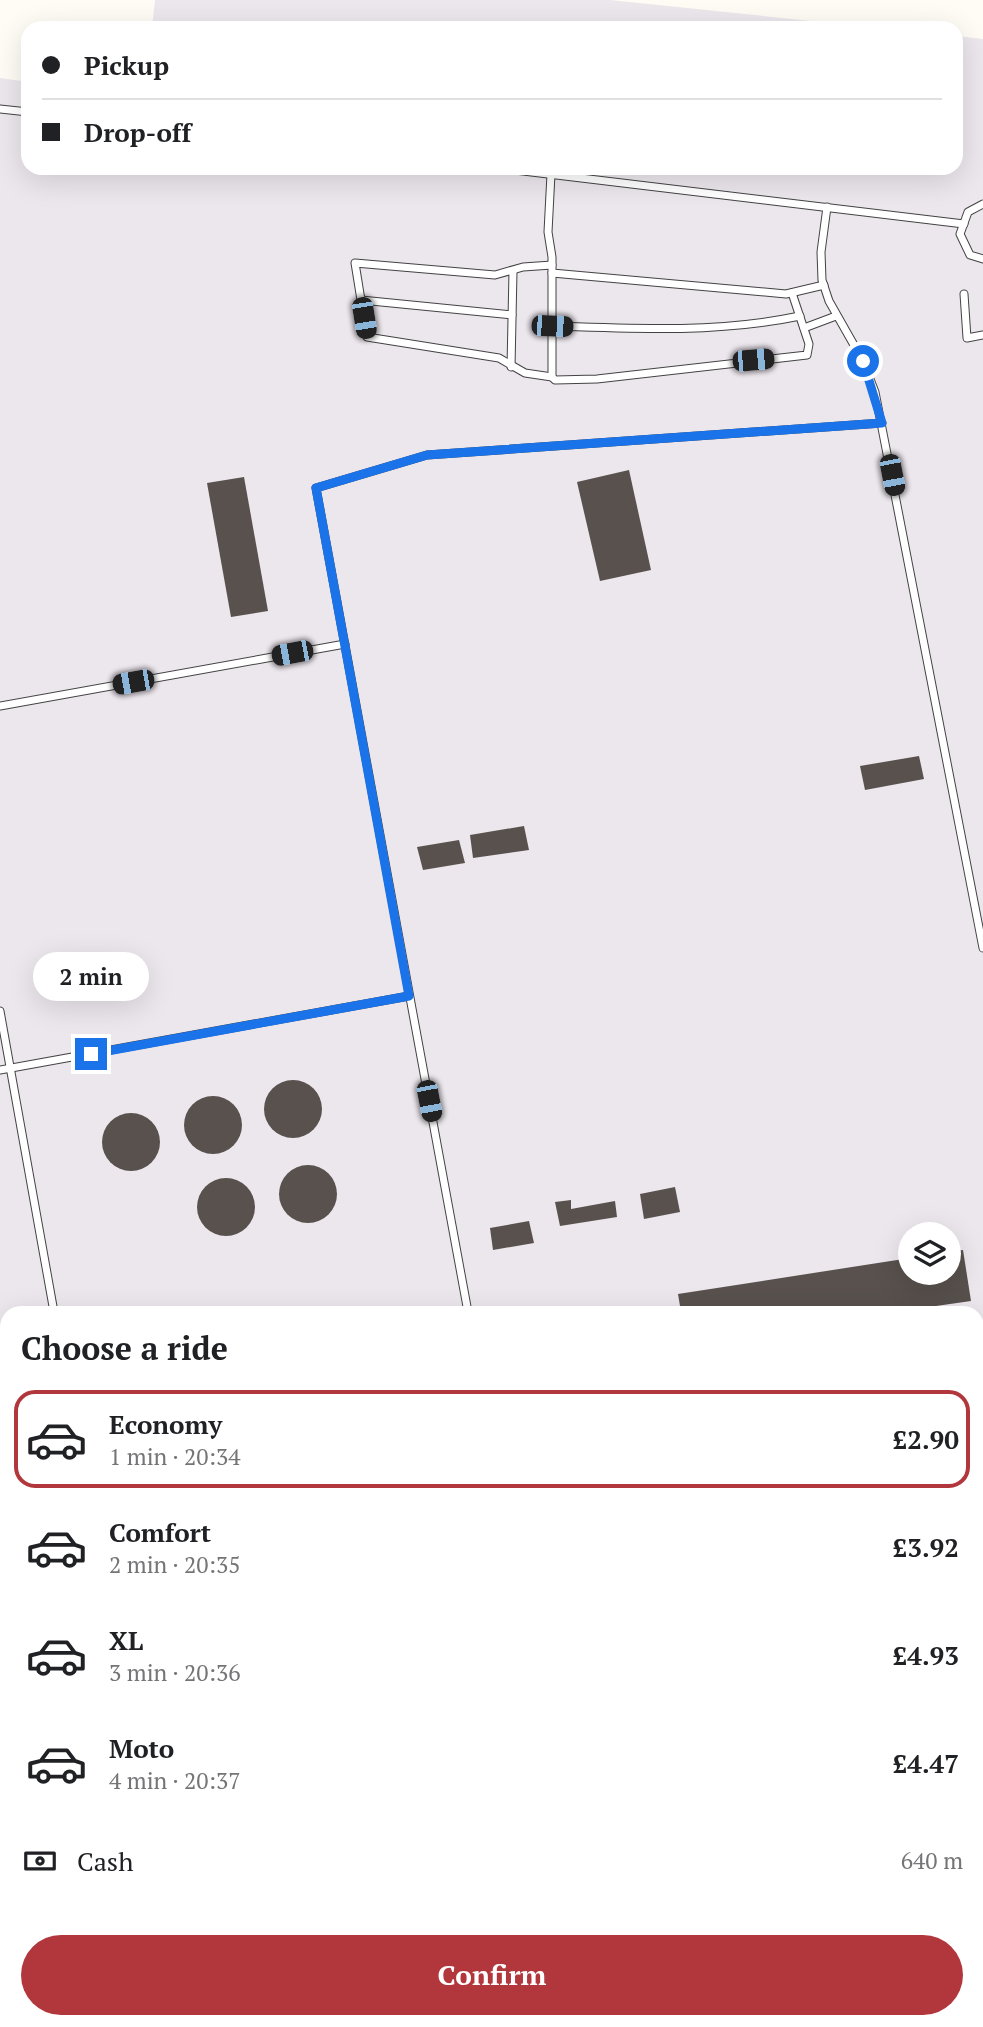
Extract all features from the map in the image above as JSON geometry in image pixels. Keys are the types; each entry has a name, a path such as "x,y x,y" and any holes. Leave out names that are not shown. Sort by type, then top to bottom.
{"lane":[{"path":"0,109 21,111"},
{"path":"551,175 552,377"},
{"path":"559,175 964,223"},
{"path":"983,204 968,212 960,234 970,255 983,259"},
{"path":"827,207 821,252 823,283 836,316 863,361 882,423 983,948"},
{"path":"792,293 810,351 801,356 558,381 552,377 525,373 499,358 367,337 355,263 495,275 533,265 552,265 792,293 823,283"},
{"path":"511,367 513,271"},
{"path":"964,294 967,338 983,335"},
{"path":"361,300 512,315"},
{"path":"552,326 648,329 762,324 800,316"},
{"path":"804,328 836,316"},
{"path":"467,1306 316,488 427,455 882,423"},
{"path":"0,706 345,644"},
{"path":"0,1070 409,996"},
{"path":"0,1011 53,1306"}],"shaded area":[{"path":"155,0 610,0 811,21 153,21"},
{"path":"963,37 983,39 983,1306 0,1306 0,78 21,81 21,175 963,175"}],"building":[{"path":"629,470 651,570 600,581 577,482"},
{"path":"244,477 268,611 231,617 207,483"},
{"path":"919,756 924,779 865,790 860,766"},
{"path":"524,826 529,850 473,858 470,835"},
{"path":"459,840 465,863 423,870 417,847"},
{"path":"287,1080 299,1080 314,1088 322,1103 322,1115 314,1130 299,1138 287,1138 272,1130 264,1115 264,1103 272,1088"},
{"path":"207,1096 219,1096 234,1104 242,1119 242,1131 234,1146 219,1154 207,1154 192,1146 184,1131 184,1119 192,1104"},
{"path":"125,1113 137,1113 152,1121 160,1136 160,1148 152,1163 137,1171 125,1171 110,1163 102,1148 102,1136 110,1121"},
{"path":"302,1165 314,1165 329,1173 337,1188 337,1200 329,1215 314,1223 302,1223 287,1215 279,1200 279,1188 287,1173"},
{"path":"220,1178 232,1178 247,1186 255,1201 255,1213 247,1228 232,1236 220,1236 205,1228 197,1213 197,1201 205,1186"},
{"path":"675,1187 680,1212 644,1219 640,1194"},
{"path":"571,1200 571,1209 615,1201 617,1217 560,1226 555,1202"},
{"path":"529,1221 534,1243 493,1250 490,1228"},
{"path":"963,1250 971,1301 936,1306 680,1306 678,1294 898,1260 898,1285 961,1285"}],"route":[{"path":"91,1054 409,996 316,488 427,455 882,423 875,392 863,361"}]}
